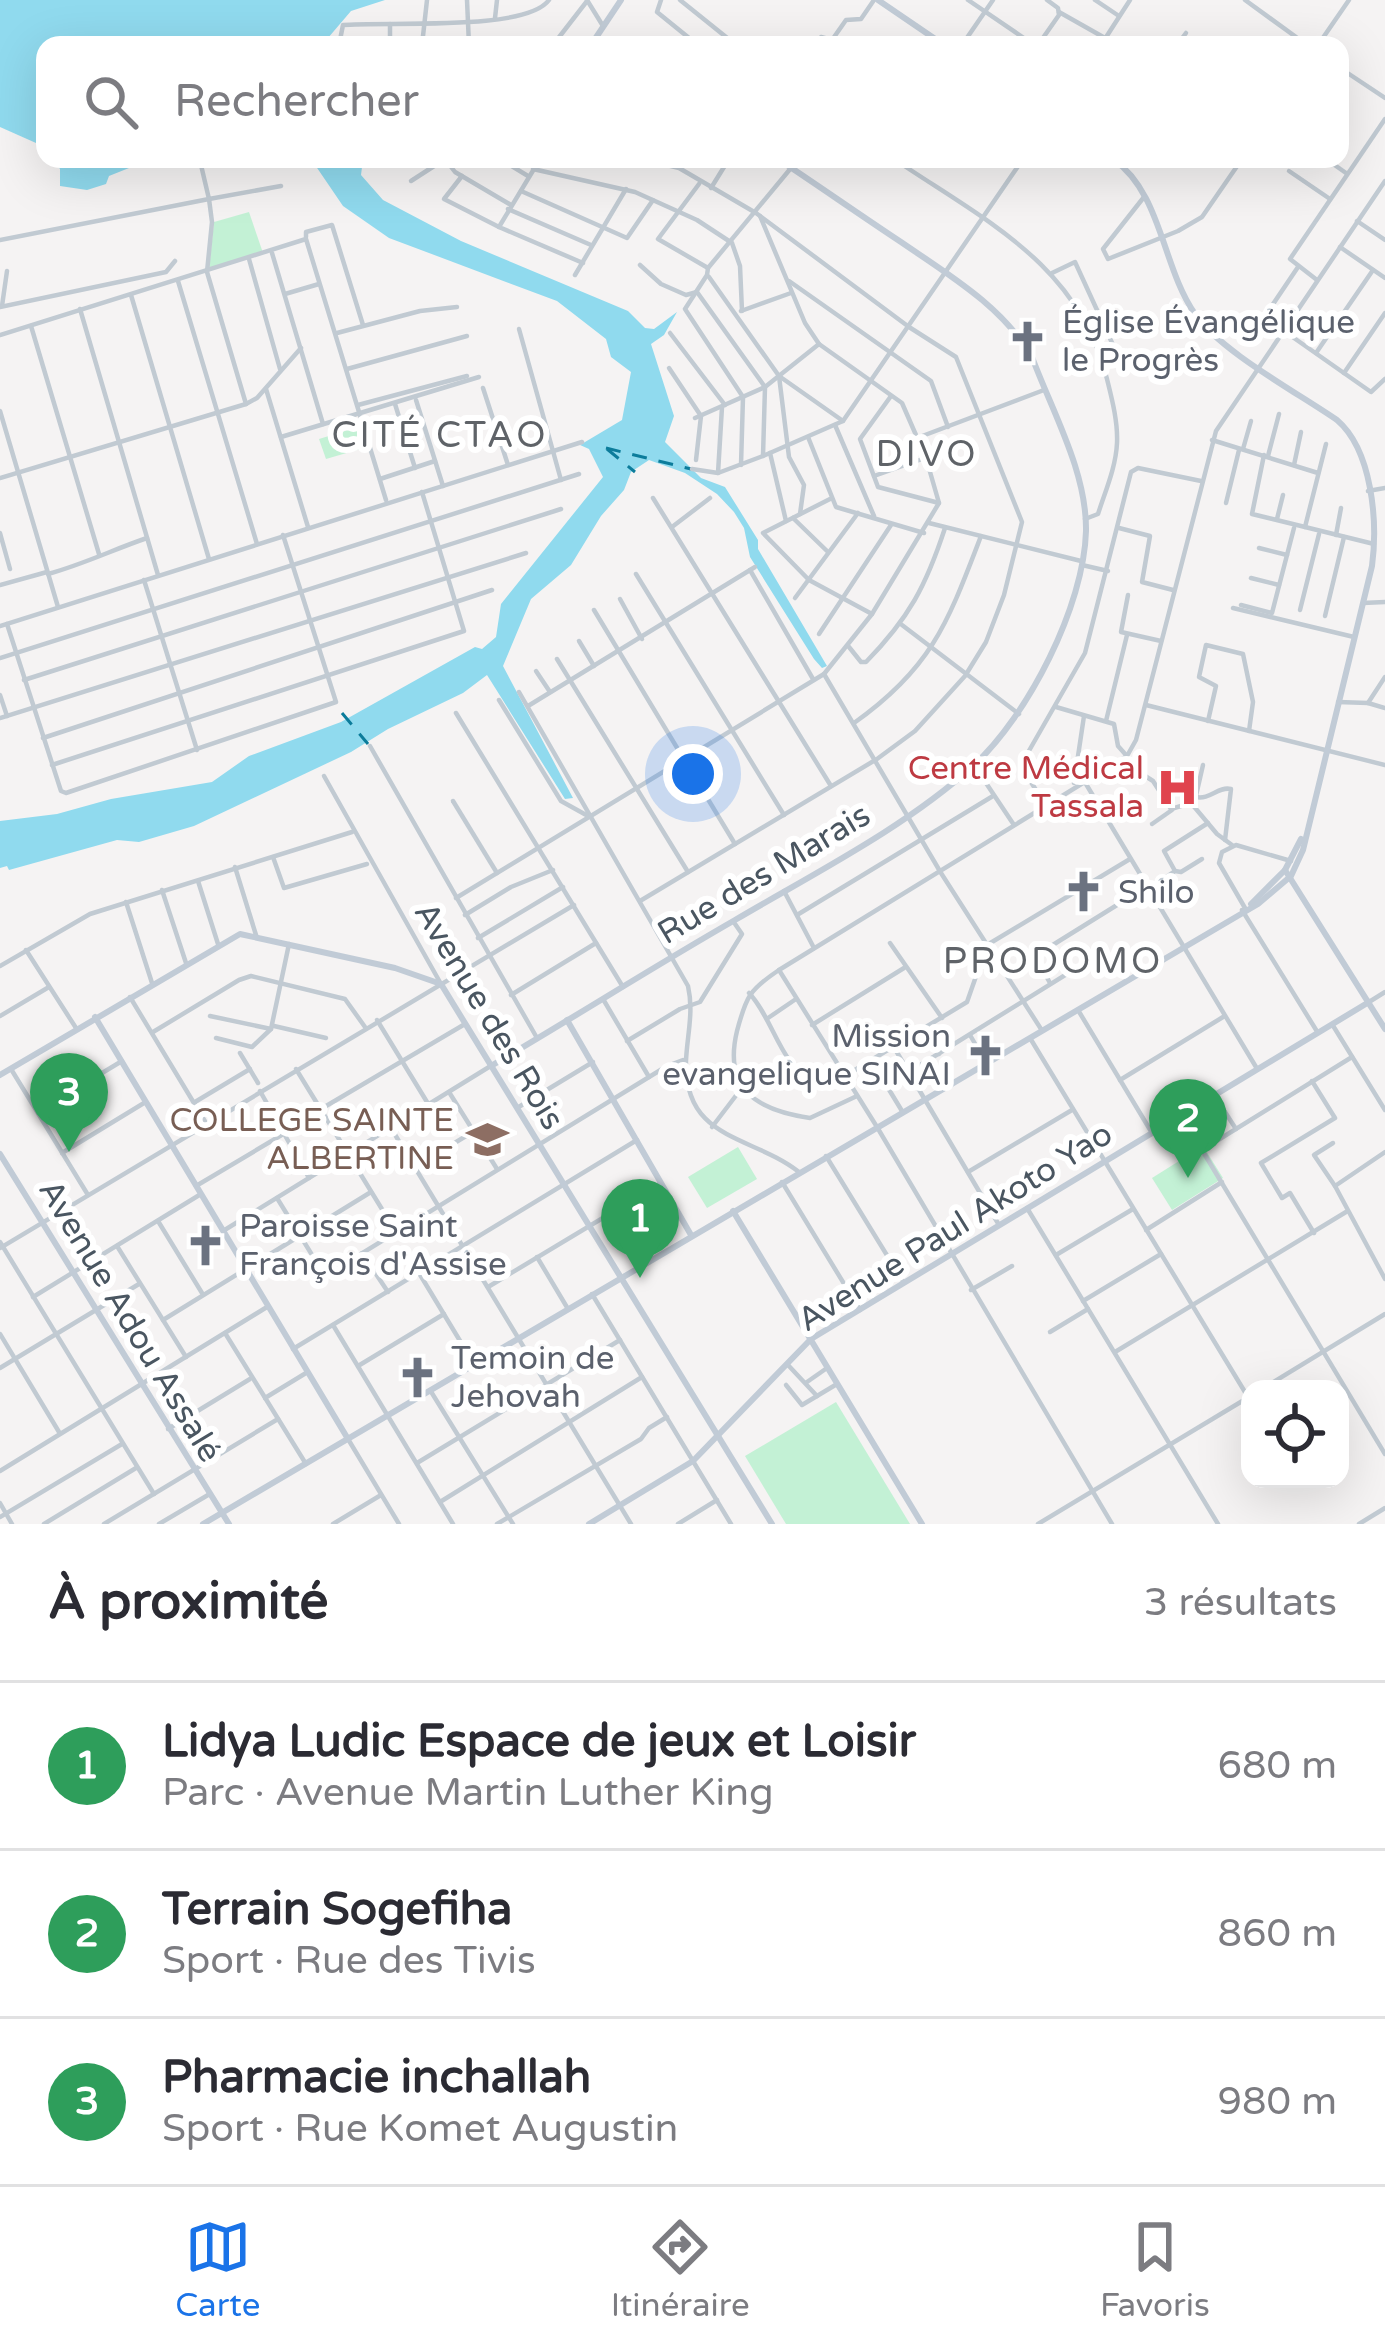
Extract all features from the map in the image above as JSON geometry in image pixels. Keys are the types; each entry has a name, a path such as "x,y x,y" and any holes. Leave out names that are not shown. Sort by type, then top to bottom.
{"street":[{"path":"422,36 427,0"},
{"path":"467,0 469,36"},
{"path":"495,18 497,0"},
{"path":"536,0 541,10"},
{"path":"341,36 343,25 495,18 541,10 549,0"},
{"path":"597,36 621,0"},
{"path":"661,0 657,12 687,36"},
{"path":"680,0 725,36"},
{"path":"835,36 845,20 861,19 879,0 931,36"},
{"path":"968,0 1022,36"},
{"path":"968,36 993,0"},
{"path":"1046,0 1095,36"},
{"path":"1095,0 1119,16"},
{"path":"1107,36 1130,0"},
{"path":"1245,0 1295,36"},
{"path":"1324,36 1349,0"},
{"path":"560,36 587,1 603,26"},
{"path":"1042,36 1059,12"},
{"path":"390,24 390,36"},
{"path":"1349,74 1385,98"},
{"path":"1317,280 1290,259 1385,119"},
{"path":"202,168 212,222 207,272 246,404"},
{"path":"411,181 431,168"},
{"path":"454,168 510,207 592,245"},
{"path":"521,168 626,188 680,211 732,243 740,266 739,312"},
{"path":"499,227 534,168"},
{"path":"640,901 877,759 915,731 965,676 986,642 1017,546 1022,513 956,357 758,214 676,168"},
{"path":"711,188 721,168"},
{"path":"741,465 743,397 686,314 707,271 791,168"},
{"name":"Rue des Marais","path":"223,1231 908,814 974,765 1018,714 1057,640 1082,563 1085,519 1079,483 1044,390 1021,338 989,305 791,168"},
{"path":"907,168 1026,248 1052,273 1092,335 1102,358 1116,426 1116,450 1098,514 1085,519"},
{"path":"692,470 718,473 843,421 1017,168"},
{"path":"203,1524 1245,908 1288,873 1306,828 1375,544 1360,452 1348,430 1196,316 1144,197 1123,168"},
{"path":"1144,197 1103,249 1110,259 1202,217 1236,168"},
{"path":"1339,168 1348,174"},
{"path":"1288,171 1330,199"},
{"path":"462,176 444,199 583,263"},
{"path":"857,1096 810,1118 754,1099 742,1088 732,1060 749,993 778,970 1125,758 1145,705 1212,440 1385,181"},
{"path":"700,182 658,239 707,271 779,376 843,421"},
{"path":"0,239 281,186"},
{"path":"575,275 626,188"},
{"path":"519,190 627,238 653,200"},
{"path":"456,898 585,823 588,816 730,727 824,674 872,614 939,503 902,403 819,344 791,293 758,214"},
{"path":"1357,221 1385,240"},
{"path":"363,325 332,225 307,232 387,502"},
{"path":"0,334 307,239"},
{"path":"1340,246 1385,278"},
{"path":"272,253 323,424"},
{"path":"249,260 280,370"},
{"path":"8,271 1,306 166,272 175,261"},
{"path":"1052,273 1075,262 1124,369"},
{"path":"640,266 686,296 697,292"},
{"path":"1263,319 1298,267"},
{"path":"1316,353 1373,270"},
{"path":"785,278 931,380 948,427"},
{"path":"178,281 257,544"},
{"path":"285,294 321,283"},
{"path":"697,292 765,387 766,454 793,517 829,552"},
{"path":"739,312 791,293"},
{"path":"131,295 208,559"},
{"path":"337,333 457,307"},
{"path":"80,310 158,575"},
{"path":"1344,373 1385,313"},
{"path":"32,326 99,554"},
{"path":"519,329 561,480"},
{"path":"1283,330 1371,392 1385,379"},
{"path":"670,333 724,406 718,473"},
{"path":"346,369 466,336"},
{"path":"698,417 765,387 819,344"},
{"path":"0,478 246,404 266,389 301,348"},
{"path":"669,368 698,417 696,460"},
{"path":"358,405 467,376"},
{"path":"779,376 791,463 804,484 793,517"},
{"path":"281,437 479,377"},
{"path":"483,388 508,465"},
{"path":"266,389 308,527"},
{"path":"917,438 1044,390"},
{"path":"892,394 860,439 874,476 881,489 939,503"},
{"path":"415,397 443,486"},
{"path":"395,404 415,468"},
{"path":"0,411 58,607"},
{"path":"1279,414 1252,514 1375,544"},
{"path":"1226,503 1251,421"},
{"path":"835,424 874,516"},
{"path":"1294,464 1301,432"},
{"path":"808,436 836,507 924,532"},
{"path":"1212,440 1318,472"},
{"path":"283,535 337,702 61,791 3,625 58,607 257,544 283,535 387,502 582,442"},
{"path":"1305,527 1326,444"},
{"path":"874,476 926,458"},
{"path":"380,479 435,461"},
{"path":"1047,807 1028,776 1026,756 1085,653 1133,469 1202,481"},
{"path":"0,658 579,474"},
{"path":"1368,491 1385,488"},
{"path":"52,765 464,631 422,492"},
{"path":"1276,521 1283,495"},
{"path":"653,498 831,786"},
{"path":"672,527 710,498"},
{"path":"830,499 763,533 809,580 872,614"},
{"path":"1336,535 1341,508"},
{"path":"24,680 561,509"},
{"path":"795,598 858,513"},
{"path":"929,523 1108,571"},
{"path":"819,634 891,525"},
{"path":"1294,525 1272,613 1237,607 1354,637"},
{"path":"849,647 866,662 902,625 927,581 945,528"},
{"path":"1119,528 1150,536 1142,582 1173,590"},
{"path":"1300,610 1320,531"},
{"path":"0,533 10,569"},
{"path":"854,723 885,701 932,649 981,536"},
{"path":"1325,616 1345,537"},
{"path":"0,585 93,562 99,554 147,538"},
{"path":"1259,548 1287,555"},
{"path":"0,695 3,717 526,553"},
{"path":"528,706 752,568 813,679"},
{"path":"636,574 784,815"},
{"path":"1251,578 1279,585"},
{"path":"144,580 196,750"},
{"path":"43,738 492,590"},
{"path":"1128,595 1121,629 1162,641"},
{"path":"620,599 642,639"},
{"path":"1363,603 1385,602"},
{"path":"594,610 735,844"},
{"path":"902,625 1018,714"},
{"path":"1106,721 1127,634"},
{"path":"579,641 593,666"},
{"path":"1208,721 1216,686 1198,677 1206,645 1243,654 1253,702 1249,731"},
{"path":"556,659 688,872"},
{"path":"536,671 550,692"},
{"path":"824,674 941,873 1041,1029"},
{"path":"1368,703 1385,677"},
{"path":"520,692 688,986 692,1005 686,1059 691,1095 712,1126 799,1172"},
{"path":"499,700 561,801 588,816"},
{"path":"1338,702 1385,708"},
{"path":"1145,705 1385,765"},
{"path":"1056,707 1117,727 1118,746 1125,758 1154,782 1172,809"},
{"path":"456,713 623,987"},
{"path":"1074,784 1084,716"},
{"path":"370,746 538,1038"},
{"path":"974,765 1015,826"},
{"path":"1194,806 1203,765"},
{"name":"Avenue des Rois","path":"324,776 441,984 772,1524"},
{"path":"1086,784 1257,1070"},
{"path":"1196,797 1232,789 1229,842 1219,863 1318,1033"},
{"path":"797,915 994,796"},
{"path":"453,801 497,873"},
{"path":"1152,824 1189,803 1229,842 1294,863"},
{"path":"1175,871 1164,851 1208,824"},
{"path":"0,966 80,918 352,832"},
{"path":"273,857 284,888 370,863"},
{"path":"1050,983 1035,956 1202,859"},
{"path":"845,1076 970,998 987,944 1130,860"},
{"path":"236,867 256,935"},
{"path":"465,915 511,887 553,870"},
{"path":"1288,873 1385,1029"},
{"path":"198,879 218,944"},
{"path":"478,938 563,886"},
{"path":"163,890 186,963"},
{"path":"784,891 814,948"},
{"path":"126,902 152,983"},
{"path":"154,1494 1,1245 206,1124 259,1087 574,905"},
{"path":"627,1041 700,1002 742,934 733,921"},
{"path":"0,1076 240,934 395,968 441,984"},
{"path":"216,1038 252,1047 271,1027 289,943"},
{"path":"511,995 596,943"},
{"path":"890,943 942,1018"},
{"path":"26,950 76,1028"},
{"path":"909,1072 1099,954"},
{"path":"812,1025 904,968"},
{"path":"778,970 878,1127 1112,1524"},
{"path":"153,1032 251,976 345,999 365,1027"},
{"path":"0,1016 50,987"},
{"path":"1369,1002 1385,992"},
{"path":"749,993 768,1018 794,1069 813,1080 838,1065"},
{"path":"130,997 206,1124"},
{"path":"603,999 649,1077"},
{"path":"768,1018 796,1000"},
{"name":"Avenue Paul Akoto Yao","path":"589,1524 693,1461 812,1339 1369,1002"},
{"path":"1077,1008 1152,1133"},
{"path":"210,1016 326,1039"},
{"path":"1120,1079 1224,1016"},
{"path":"95,1017 399,1524"},
{"path":"377,1020 428,1105"},
{"path":"567,1020 692,1235"},
{"path":"321,1109 465,1024"},
{"path":"1332,1024 1385,1110"},
{"path":"924,1029 939,1054"},
{"path":"970,1035 986,1062"},
{"path":"1029,1036 1241,1384"},
{"path":"894,1047 999,1226"},
{"path":"240,1053 309,1178"},
{"path":"1352,1057 1202,1150 1385,1454"},
{"path":"277,1198 325,1276 649,1077 686,1059"},
{"path":"871,1060 902,1111"},
{"path":"37,1112 122,1061"},
{"path":"518,1108 592,1062"},
{"path":"11,1069 88,1195"},
{"path":"195,1102 250,1069"},
{"path":"296,1069 396,1232"},
{"path":"1312,1081 1335,1118 1261,1163 1282,1198 1290,1193 1314,1233"},
{"path":"712,1126 742,1088"},
{"path":"449,1092 497,1170"},
{"path":"1214,1095 1236,1130"},
{"path":"62,1153 146,1102"},
{"path":"968,1172 1073,1109"},
{"path":"391,1128 631,1524"},
{"path":"415,1168 473,1131"},
{"path":"33,1297 158,1221 285,1133"},
{"path":"293,1349 639,1139"},
{"path":"1334,1143 1314,1155 1385,1279"},
{"path":"1335,1186 1385,1152"},
{"name":"Avenue Adou Assalé","path":"0,1154 229,1524"},
{"path":"826,1156 904,1283"},
{"path":"782,1182 860,1310"},
{"path":"1146,1230 1222,1182"},
{"path":"488,1287 661,1183"},
{"path":"163,1320 371,1192"},
{"path":"1027,1208 1218,1524"},
{"path":"1056,1256 1133,1209"},
{"path":"733,1211 922,1524"},
{"path":"1114,1352 1346,1212"},
{"path":"158,1221 203,1295"},
{"path":"117,1246 186,1358"},
{"path":"362,1253 388,1292"},
{"path":"1083,1301 1161,1254"},
{"path":"536,1257 568,1309"},
{"path":"971,1290 1012,1266"},
{"path":"419,1273 475,1364"},
{"path":"0,1369 139,1284"},
{"path":"592,1294 731,1524"},
{"path":"0,1471 267,1307"},
{"path":"1050,1332 1088,1309"},
{"path":"358,1366 444,1314"},
{"path":"1277,1380 1385,1314"},
{"path":"333,1325 453,1524"},
{"path":"225,1333 305,1464"},
{"path":"0,1334 60,1434"},
{"path":"417,1463 620,1340"},
{"path":"787,1365 817,1396"},
{"path":"807,1382 828,1367"},
{"path":"265,1398 308,1372"},
{"path":"440,1502 642,1377"},
{"path":"168,1430 252,1378"},
{"path":"786,1385 802,1405 838,1384"},
{"path":"430,1390 510,1521"},
{"path":"1038,1524 1241,1402"},
{"path":"497,1524 510,1521 641,1439 667,1417"},
{"path":"104,1524 278,1419"},
{"path":"3,1515 122,1444"},
{"path":"44,1524 136,1468"},
{"path":"159,1524 208,1495"},
{"path":"333,1524 381,1495"},
{"path":"678,1524 717,1500"},
{"path":"0,1503 12,1524"},
{"path":"1359,1524 1385,1508"}],"green space":[{"path":"249,212 263,253 209,269 214,222"},
{"path":"361,426 367,447 326,459 319,439"},
{"path":"1203,1146 1223,1178 1172,1210 1152,1178"},
{"path":"738,1147 757,1179 707,1208 688,1177"},
{"path":"836,1402 910,1524 786,1524 745,1456"}],"water":[{"path":"0,0 385,0 351,11 330,36 36,36 36,143 0,127"},
{"path":"129,168 87,190 60,186 60,169"},
{"path":"317,168 362,168 361,175 383,200 461,241 628,311 645,328 654,329 677,312 664,335 651,344 674,416 665,442 701,478 725,487 827,666 822,668 814,659 750,557 744,528 734,512 685,473 649,460 631,472 624,490 601,516 571,565 531,599 503,666 573,798 565,799 487,675 463,693 351,752 194,826 139,842 117,840 9,870 0,868 0,821 212,782 249,756 341,722 475,647 482,649 496,637 501,604 603,477 589,449 580,445 622,420 631,372 611,357 606,339 557,301 389,238 343,206"}],"ferry route":[{"path":"606,448 691,469"},
{"path":"607,449 635,472"},
{"path":"342,713 368,744"}],"place":[{"name":"Église Évangélique le Progrès","path":"1028,341"},
{"name":"Centre Médical Tassala","path":"1178,787"},
{"name":"Shilo","path":"1084,892"},
{"name":"Mission evangelique SINAI","path":"985,1055"},
{"name":"COLLEGE SAINTE ALBERTINE","path":"488,1139"},
{"name":"Pharmacie inchallah","path":"69,1152"},
{"name":"Terrain Sogefiha","path":"1188,1178"},
{"name":"Paroisse Saint François d'Assise","path":"205,1245"},
{"name":"Lidya Ludic Espace de jeux et Loisir","path":"640,1278"},
{"name":"Temoin de Jehovah","path":"417,1377"}],"district":[{"name":"CITÉ CTAO","path":"440,435"},
{"name":"DIVO","path":"927,454"},
{"name":"PRODOMO","path":"1053,961"}]}
